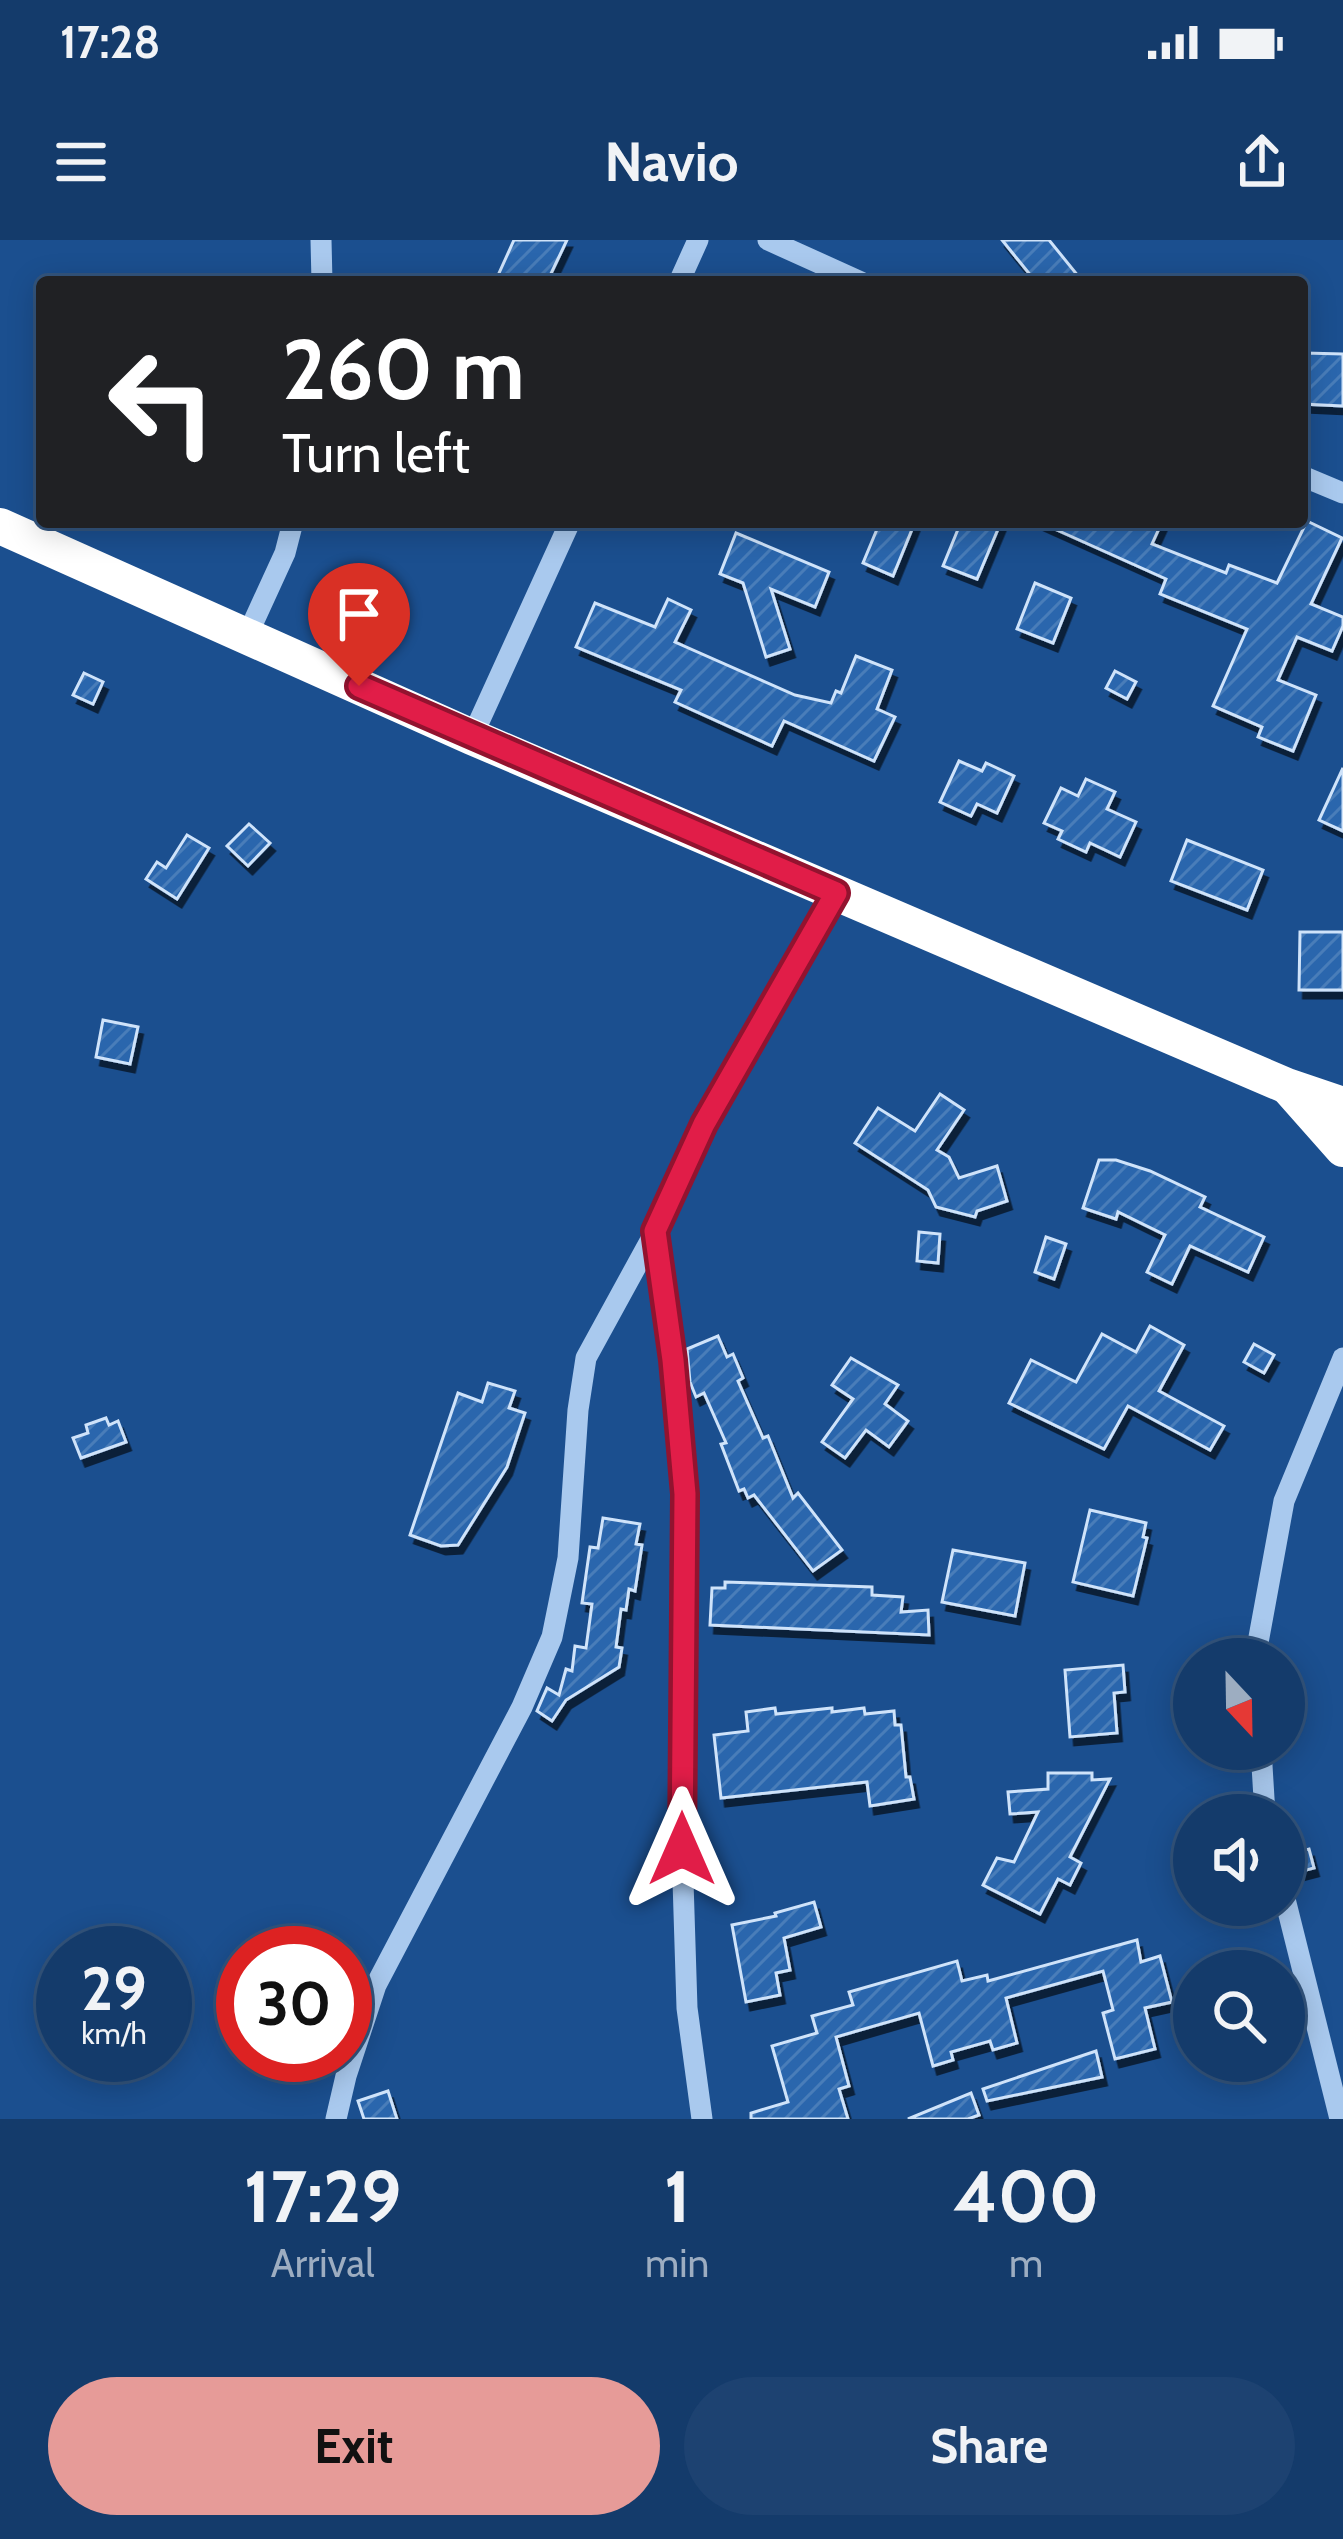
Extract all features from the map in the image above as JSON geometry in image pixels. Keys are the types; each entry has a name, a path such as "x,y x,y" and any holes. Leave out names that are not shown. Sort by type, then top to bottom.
{"highway":[{"path":"0,526 472,737 1287,1086 1343,1105"},
{"path":"1287,1086 1343,1149"}],"street":[{"path":"321,240 322,276"},
{"path":"682,276 698,240"},
{"path":"768,240 848,276"},
{"path":"1308,479 1343,494"},
{"path":"247,636 285,553 291,528"},
{"path":"472,737 567,528"},
{"path":"337,2119 376,1985 522,1707 553,1637 568,1558 586,1358 655,1231 704,1124 836,893"},
{"path":"655,1231 685,1494 682,1849 687,2008 702,2119"},
{"path":"1259,1638 1284,1501 1342,1363"},
{"path":"1292,1926 1340,2119"}],"building":[{"path":"514,240 567,240 550,276 498,276"},
{"path":"1002,240 1049,240 1078,276 1031,276"},
{"path":"1308,353 1343,354 1343,406 1308,404"},
{"path":"1308,521 1342,538 1311,604 1343,617 1332,651 1297,637 1278,680 1316,695 1293,751 1258,737 1262,727 1213,706 1247,629 1160,594 1166,579 1052,528 1159,528 1152,544 1226,573 1229,565 1277,583"},
{"path":"878,528 913,528 893,576 863,563"},
{"path":"959,528 998,528 977,579 943,566"},
{"path":"736,533 829,572 815,607 771,589 790,649 766,657 743,583 720,574"},
{"path":"1035,583 1071,598 1053,643 1017,629"},
{"path":"668,599 691,610 675,642 795,695 831,703 836,691 841,693 856,656 892,670 877,709 895,717 874,761 784,721 772,746 675,702 681,690 576,647 595,603 655,627"},
{"path":"1115,671 1136,682 1127,699 1106,688"},
{"path":"84,673 103,682 93,704 73,695"},
{"path":"959,761 982,771 986,763 1014,776 997,813 977,804 971,816 940,802"},
{"path":"1343,768 1343,831 1319,820"},
{"path":"1086,779 1115,792 1107,809 1136,822 1120,857 1090,843 1086,852 1058,839 1062,831 1044,823 1061,788 1078,796"},
{"path":"249,824 270,843 248,866 227,846"},
{"path":"187,835 209,848 177,899 146,879 157,862 166,868"},
{"path":"1187,840 1263,870 1247,910 1171,881"},
{"path":"1300,932 1343,932 1343,990 1299,990"},
{"path":"103,1020 138,1027 130,1064 96,1057"},
{"path":"940,1094 964,1110 937,1150 949,1157 959,1178 997,1166 1007,1201 977,1211 975,1217 936,1207 928,1190 855,1143 878,1108 915,1131"},
{"path":"1099,1160 1150,1171 1205,1197 1200,1207 1264,1237 1248,1272 1190,1246 1172,1284 1147,1272 1165,1235 1118,1212 1116,1219 1083,1208"},
{"path":"919,1232 940,1234 938,1263 917,1261"},
{"path":"1046,1237 1066,1244 1054,1279 1035,1272"},
{"path":"1150,1326 1184,1345 1159,1391 1224,1426 1210,1450 1128,1406 1104,1449 1009,1403 1031,1360 1076,1382 1102,1334 1136,1352"},
{"path":"718,1336 727,1357 733,1354 743,1378 738,1381 763,1438 768,1436 793,1498 798,1493 842,1550 813,1571 754,1495 748,1498 744,1489 739,1491 721,1444 726,1443 704,1393 696,1397 687,1349"},
{"path":"1254,1344 1274,1355 1264,1373 1244,1362"},
{"path":"851,1358 898,1385 885,1404 908,1421 889,1447 866,1430 845,1458 822,1442 853,1399 832,1385"},
{"path":"488,1383 515,1391 509,1408 525,1413 507,1467 458,1545 441,1546 410,1535 458,1393 482,1402"},
{"path":"106,1418 109,1425 118,1421 126,1442 81,1458 73,1438 88,1433 86,1425"},
{"path":"1090,1510 1146,1523 1143,1537 1147,1538 1133,1596 1073,1582"},
{"path":"603,1518 640,1524 635,1591 629,1589 626,1610 621,1609 616,1647 622,1648 619,1667 566,1700 552,1721 537,1711 547,1688 559,1695 566,1669 572,1671 575,1646 586,1648 592,1604 582,1603 590,1547 598,1548"},
{"path":"953,1550 1025,1563 1015,1616 942,1602"},
{"path":"725,1582 872,1587 872,1595 903,1597 901,1612 928,1610 929,1635 710,1625 712,1588 725,1588"},
{"path":"1123,1665 1125,1692 1114,1693 1117,1733 1070,1737 1065,1670"},
{"path":"775,1708 776,1714 832,1708 832,1712 864,1708 865,1714 894,1711 895,1725 901,1725 906,1777 910,1777 914,1799 870,1806 867,1782 721,1798 714,1735 748,1731 746,1712"},
{"path":"1048,1773 1092,1773 1092,1780 1110,1779 1070,1857 1081,1863 1070,1885 1058,1879 1040,1914 983,1885 997,1858 1014,1862 1038,1812 1010,1814 1008,1792 1048,1789"},
{"path":"1309,1849 1314,1868 1305,1870 1305,1850"},
{"path":"814,1902 821,1927 784,1938 790,1970 776,1973 780,1995 746,2002 732,1925"},
{"path":"1137,1940 1141,1962 1160,1956 1172,2002 1145,2008 1155,2049 1115,2059 1103,2013 1113,2010 1103,1971 1006,1998 1017,2043 993,2050 990,2041 951,2052 953,2060 933,2066 919,2013 836,2037 849,2086 839,2089 848,2119 751,2119 751,2113 788,2102 772,2046 817,2033 812,2016 853,2005 849,1992 957,1961 962,1981 987,1975 988,1981"},
{"path":"1096,2051 1102,2077 987,2101 983,2089"},
{"path":"388,2091 397,2119 364,2119 358,2101"},
{"path":"971,2093 979,2115 908,2119"}],"route":[{"path":"359,686 836,893 704,1124 655,1231 685,1494 682,1849"}]}
